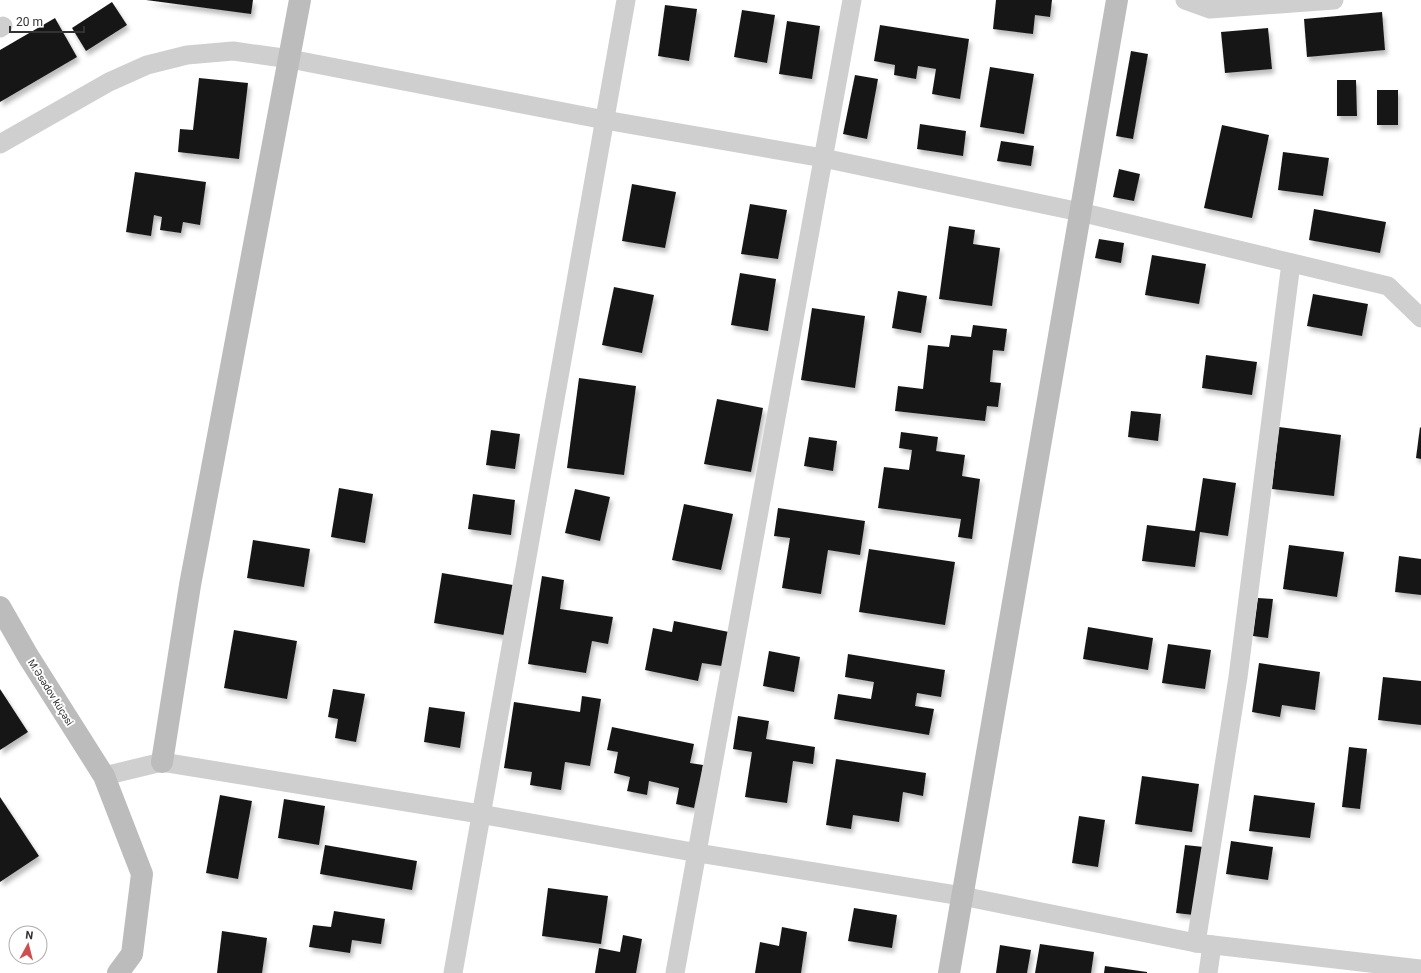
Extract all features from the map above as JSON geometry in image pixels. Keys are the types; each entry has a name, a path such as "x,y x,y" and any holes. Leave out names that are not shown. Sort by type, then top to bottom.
{"street":[{"path":"162,762 190,585 300,0"},
{"path":"453,973 480,814 626,0"},
{"path":"675,973 852,0"},
{"path":"949,973 1117,0"},
{"path":"1185,0 1210,9 1334,0"},
{"path":"0,144 109,82 147,65 187,55 233,51 290,59 605,120 823,158 1080,212 1388,286 1421,318"},
{"path":"1208,973 1204,944 1291,263"},
{"name":"M.Əsədov küçəsi","path":"0,607 28,656 104,776 142,874 132,954 118,973"},
{"path":"104,776 162,762 480,814 698,853 962,896 1204,944 1421,969"}],"building":[{"path":"146,0 253,0 251,14"},
{"path":"996,0 1052,0 1050,17 1035,15 1033,34 993,29"},
{"path":"112,2 127,25 86,51 72,28"},
{"path":"665,5 697,9 689,61 658,56"},
{"path":"742,10 775,15 767,63 734,57"},
{"path":"1382,12 1385,50 1307,57 1304,19"},
{"path":"55,18 77,57 0,102 0,50"},
{"path":"787,21 820,26 812,79 779,74"},
{"path":"880,25 969,39 960,99 932,94 936,69 918,66 916,79 894,75 895,65 874,61"},
{"path":"1268,28 1272,69 1225,73 1221,32"},
{"path":"1131,51 1148,54 1133,139 1116,136"},
{"path":"990,67 1034,74 1024,134 980,127"},
{"path":"855,75 878,79 867,139 843,134"},
{"path":"199,78 248,83 239,159 178,152 180,129 193,130"},
{"path":"1337,80 1356,80 1357,116 1337,116"},
{"path":"1377,90 1398,90 1398,125 1377,125"},
{"path":"920,124 966,131 963,156 917,149"},
{"path":"1222,125 1269,135 1252,218 1204,208"},
{"path":"1001,141 1034,146 1031,166 997,161"},
{"path":"1283,152 1329,158 1323,196 1278,190"},
{"path":"1119,169 1140,174 1134,201 1113,197"},
{"path":"135,172 206,182 200,225 183,222 181,233 160,230 162,217 154,215 151,236 126,232"},
{"path":"632,184 676,192 665,248 622,241"},
{"path":"750,204 787,210 778,259 741,254"},
{"path":"1314,209 1386,222 1380,253 1309,240"},
{"path":"949,226 975,230 973,244 1000,248 992,306 939,299"},
{"path":"1099,239 1124,243 1121,263 1095,258"},
{"path":"1152,255 1206,264 1199,304 1145,295"},
{"path":"740,273 776,279 768,331 731,325"},
{"path":"614,287 654,295 642,353 602,345"},
{"path":"898,291 927,296 921,333 892,328"},
{"path":"1313,294 1368,304 1362,336 1307,326"},
{"path":"812,308 865,316 855,388 801,380"},
{"path":"973,325 1007,329 1004,351 993,350 990,382 1001,383 998,407 987,406 985,421 895,411 898,386 923,389 928,345 949,347 951,335 971,337"},
{"path":"1206,355 1257,362 1252,395 1202,388"},
{"path":"579,378 636,386 624,475 567,468"},
{"path":"717,399 763,408 751,472 704,464"},
{"path":"1131,411 1161,414 1158,441 1128,437"},
{"path":"1279,427 1341,435 1334,496 1272,489"},
{"path":"1420,427 1421,428 1421,459 1416,458"},
{"path":"491,430 520,434 515,469 486,465"},
{"path":"901,432 938,437 936,451 965,455 962,476 980,479 972,539 958,537 961,519 878,508 884,467 909,470 912,450 899,448"},
{"path":"809,437 837,441 833,471 804,466"},
{"path":"1203,478 1236,483 1228,536 1200,532 1195,567 1142,561 1147,525 1195,531"},
{"path":"339,488 373,494 365,543 331,537"},
{"path":"575,489 610,497 600,541 565,533"},
{"path":"473,494 515,500 511,535 468,529"},
{"path":"684,504 733,514 721,570 672,560"},
{"path":"778,508 865,521 860,555 828,550 821,594 782,588 790,538 774,536"},
{"path":"253,540 310,549 304,587 247,578"},
{"path":"1289,545 1344,552 1337,597 1283,589"},
{"path":"869,549 955,562 945,625 859,612"},
{"path":"1399,556 1421,559 1421,595 1395,592"},
{"path":"442,573 513,585 504,635 434,623"},
{"path":"542,576 564,580 560,609 613,617 608,644 592,641 586,673 528,664"},
{"path":"1258,598 1273,599 1268,638 1253,636"},
{"path":"674,621 729,632 722,666 702,663 698,681 645,670 653,628 672,632"},
{"path":"1088,627 1153,638 1148,670 1083,659"},
{"path":"234,630 297,641 287,699 224,688"},
{"path":"1168,644 1211,650 1205,689 1162,683"},
{"path":"769,651 800,657 794,692 763,686"},
{"path":"848,654 945,670 941,697 917,693 915,706 934,709 929,735 834,719 838,694 871,699 874,682 845,677"},
{"path":"1259,663 1320,672 1315,710 1282,705 1280,717 1252,712"},
{"path":"1383,677 1421,681 1421,725 1378,720"},
{"path":"0,689 28,732 0,750"},
{"path":"333,689 365,694 356,742 335,738 338,719 328,717"},
{"path":"582,696 601,699 590,766 565,762 561,790 530,785 532,772 504,768 514,702 580,712"},
{"path":"429,707 465,712 460,748 424,742"},
{"path":"738,716 769,721 766,739 815,747 813,764 793,761 787,803 745,797 752,752 733,749"},
{"path":"612,727 694,744 690,763 703,765 694,808 676,804 679,788 649,781 647,795 627,791 630,777 614,773 618,752 607,750"},
{"path":"1349,747 1367,749 1360,809 1342,807"},
{"path":"836,759 926,773 923,796 903,792 899,822 853,815 851,829 826,825"},
{"path":"1142,776 1199,784 1192,832 1135,824"},
{"path":"220,795 252,801 238,879 206,873"},
{"path":"1254,795 1315,803 1310,838 1249,831"},
{"path":"0,797 39,856 0,882"},
{"path":"284,799 325,806 319,845 278,838"},
{"path":"1079,816 1105,820 1098,867 1072,863"},
{"path":"1231,841 1273,847 1268,880 1226,874"},
{"path":"325,845 417,861 412,890 320,874"},
{"path":"1185,845 1204,847 1194,915 1176,913"},
{"path":"548,888 608,896 601,944 542,936"},
{"path":"854,908 897,915 892,948 848,941"},
{"path":"334,911 385,919 381,944 352,940 350,953 309,947 313,925 331,927"},
{"path":"782,927 807,932 801,973 755,973 760,942 779,946"},
{"path":"222,931 267,938 262,973 217,973"},
{"path":"623,935 642,939 636,973 595,973 599,948 620,952"},
{"path":"1040,944 1094,952 1091,973 1035,973"},
{"path":"1000,945 1031,950 1027,973 996,973"},
{"path":"1105,966 1147,972 1147,973 1104,973"}]}
